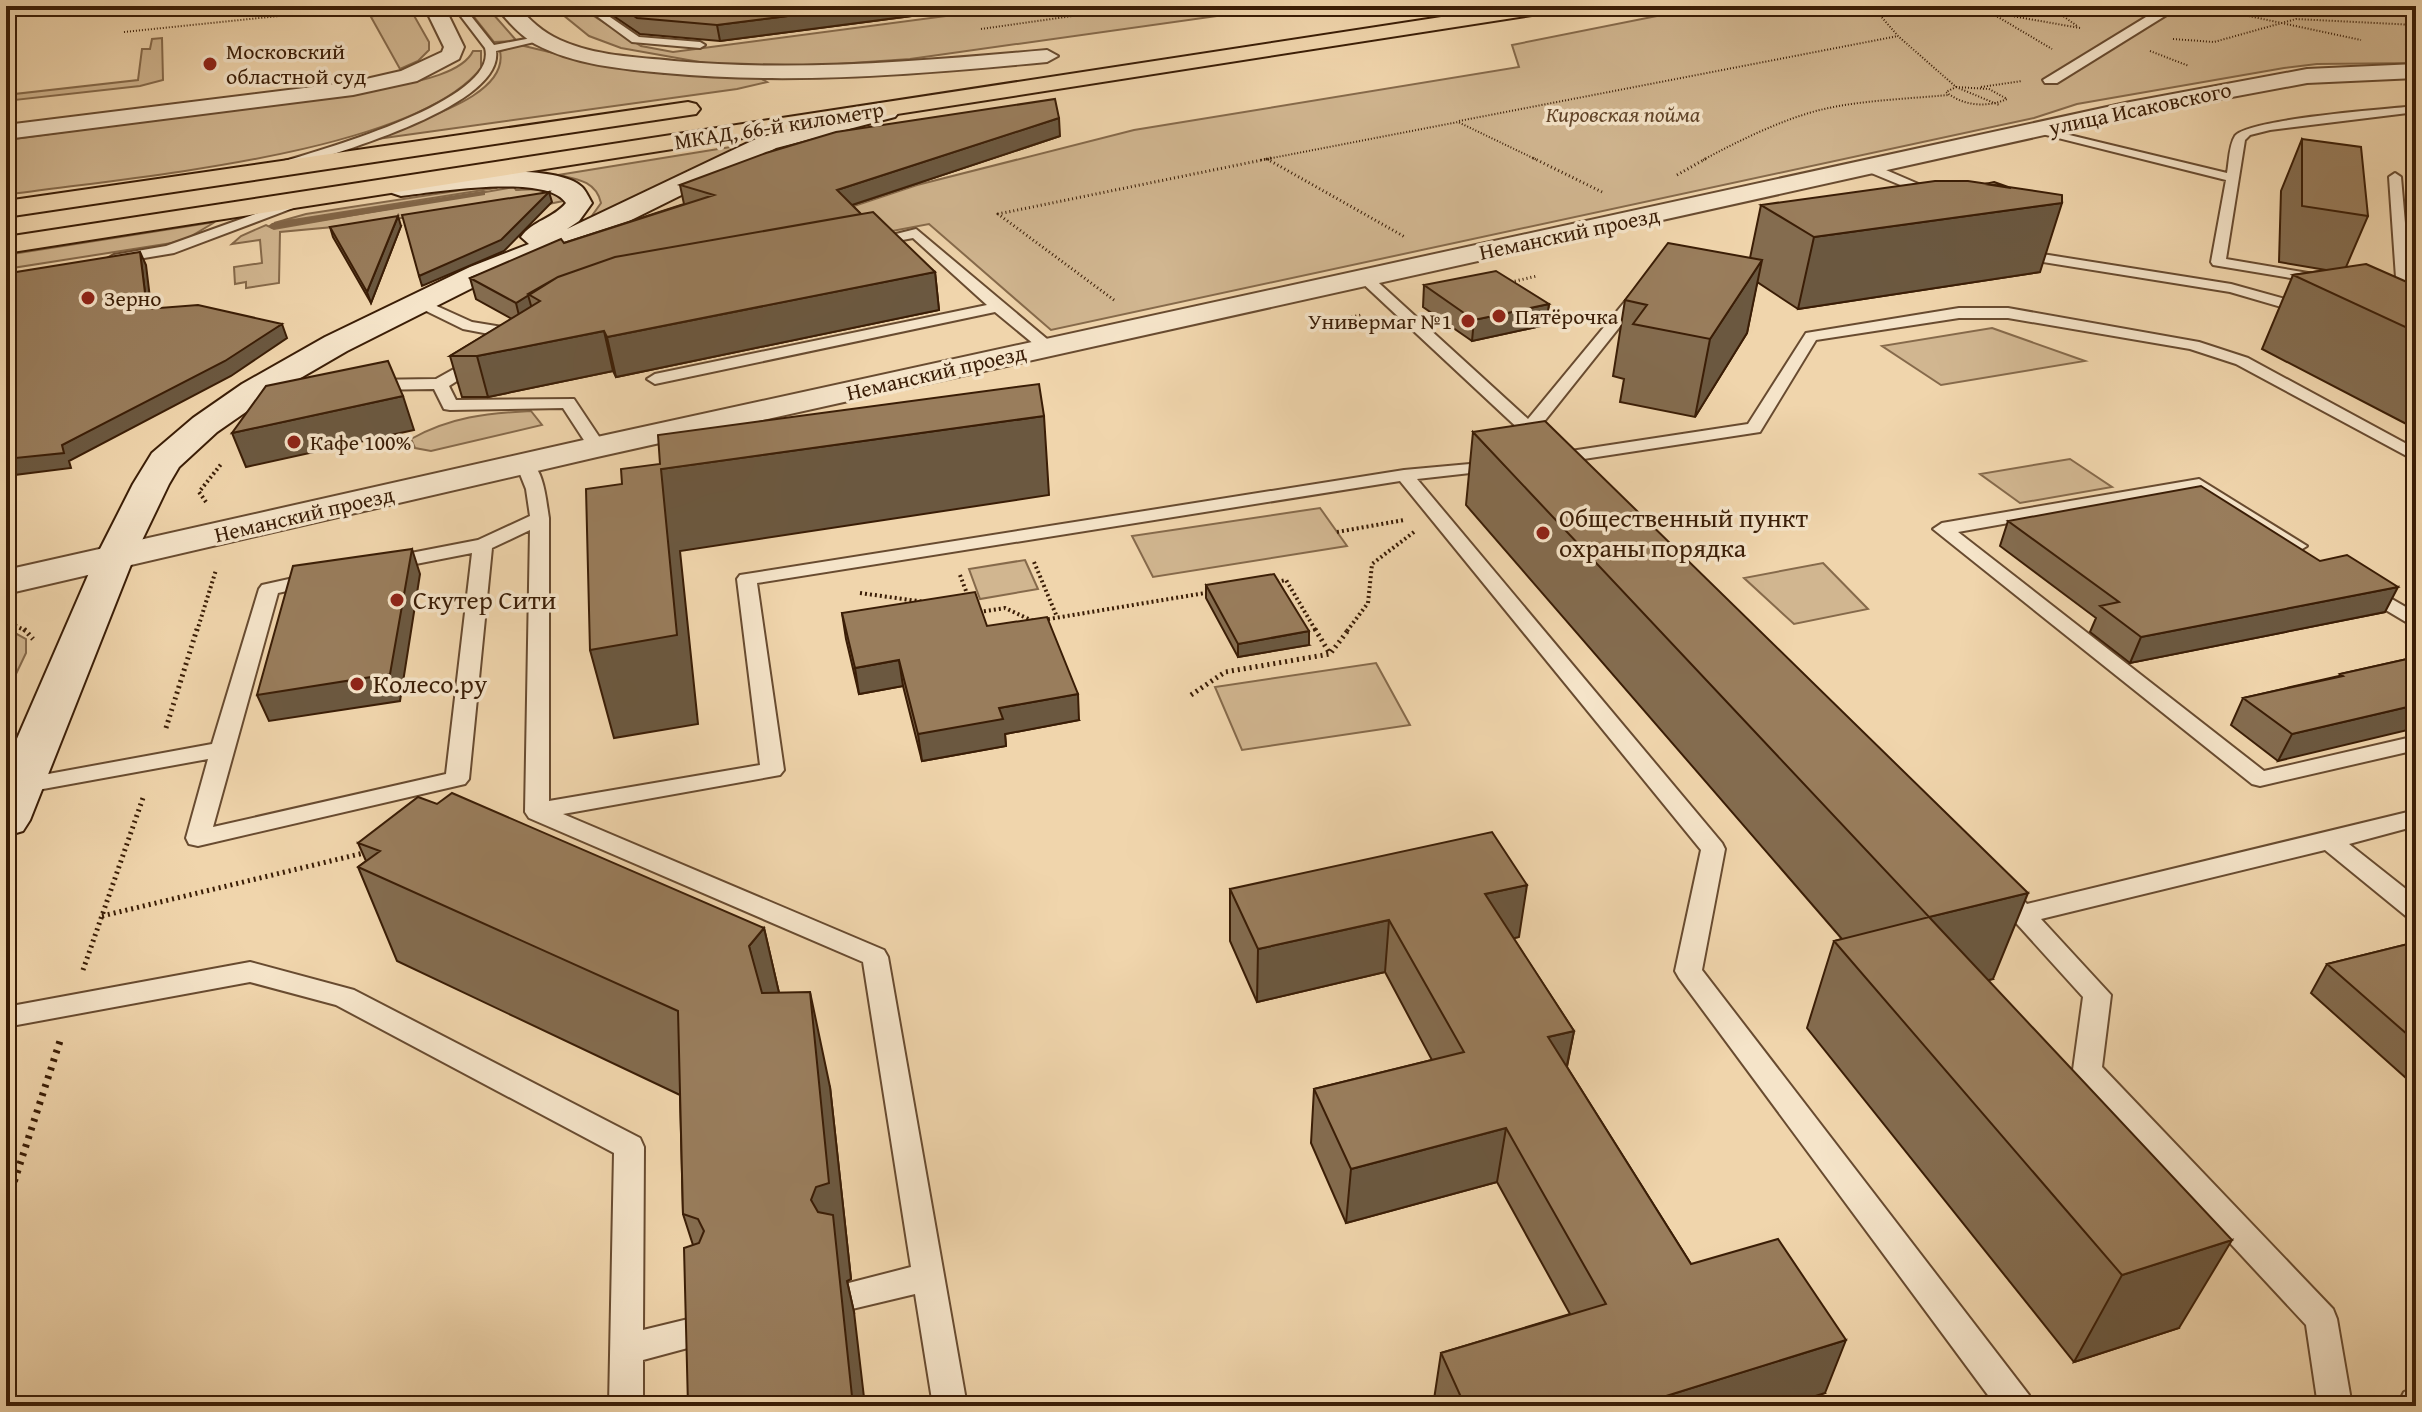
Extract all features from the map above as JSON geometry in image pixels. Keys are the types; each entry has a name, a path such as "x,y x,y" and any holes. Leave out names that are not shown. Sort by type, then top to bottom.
{"highway":[{"name":"МКАД, 66-й километр","path":"6,245 1551,6"},
{"name":"МКАД, 66-й километр","path":"779,95 1055,54"},
{"name":"МКАД, 66-й километр","path":"57,202 716,104"}],"street":[{"path":"506,6 542,39 579,53 621,61 745,73 888,70 1055,54"},
{"path":"2051,80 2174,6"},
{"path":"6,132 333,90 409,76 429,69 452,55 454,47 445,8"},
{"name":"улица Исаковского","path":"1868,167 2032,130 2296,77 2416,71"},
{"path":"13,803 115,557 165,461 205,425 254,391 336,344 419,302 480,273 593,228 767,143 848,120 999,91"},
{"name":"Неманский проезд","path":"6,582 597,447 1868,167"},
{"path":"315,197 455,182 524,180 554,183 572,192 579,203 570,215 480,273"},
{"path":"6,208 57,202"}],"lane":[{"path":"588,6 636,40 700,45"},
{"path":"269,170 414,119 467,93 490,67 492,56 489,49 445,8"},
{"path":"489,49 542,39"},
{"path":"2331,280 2218,262 2239,139 2246,132 2270,126 2416,109"},
{"path":"2032,130 2234,178"},
{"path":"1868,167 1945,198 1920,204"},
{"path":"2395,177 2403,293"},
{"path":"95,262 169,250 315,197"},
{"path":"854,245 916,233 1047,347"},
{"path":"1997,251 2231,288 2321,313"},
{"path":"1364,277 1583,480"},
{"path":"1529,429 1643,288 1653,283"},
{"path":"345,386 440,384 524,332 468,326 419,302"},
{"path":"655,379 998,307"},
{"path":"537,811 772,770 747,579 1404,475 1560,458 1754,428 1811,336 1959,313 2008,313 2193,345 2242,361 2416,456"},
{"path":"440,384 450,405 568,403 597,447"},
{"path":"254,391 297,389"},
{"path":"525,464 535,489 540,518 537,811"},
{"path":"1404,475 1713,849 1688,971 2017,1406"},
{"path":"2314,557 2199,484 1942,529 2260,779 2416,743"},
{"path":"366,568 483,545 540,518"},
{"path":"338,574 269,589 198,838 457,779 483,545"},
{"path":"2352,581 2416,622"},
{"path":"13,803 155,761 222,749"},
{"path":"537,811 875,957 950,1406"},
{"path":"2023,914 2416,818"},
{"path":"2329,841 2416,911"},
{"path":"1989,881 2097,995 2087,1070 2321,1319 2335,1406"},
{"path":"6,1017 250,972 344,997 629,1147 626,1406"},
{"path":"852,1295 930,1276"},
{"path":"627,1349 714,1328"}],"path":[{"path":"1872,6 1898,36 1956,87 1997,104"},
{"path":"1955,6 2081,29 2049,6"},
{"path":"1987,6 1993,14 2077,64"},
{"path":"2200,6 2370,42"},
{"path":"124,32 337,10"},
{"path":"2122,38 2214,42 2296,19 2416,25"},
{"path":"1148,325 998,214 1898,36"},
{"path":"2122,38 2199,69"},
{"path":"1978,88 1992,84 2051,80"},
{"path":"1673,176 1730,145 1821,110 1867,102 1948,95 1963,102 1997,104 2007,99 1978,88 1956,87 1946,92 1948,95"},
{"path":"1458,122 1612,197 1597,200"},
{"path":"1267,159 1446,260"},
{"path":"1505,283 1552,273"},
{"path":"1320,324 1398,308"},
{"path":"214,504 203,501 199,492 223,462"},
{"path":"1337,532 1436,515"},
{"path":"1191,695 1225,672 1330,654 1368,603 1372,564 1436,515"},
{"path":"1022,535 1057,617"},
{"path":"6,1207 218,565"},
{"path":"1271,583 1286,580 1330,654"},
{"path":"972,608 974,613 1005,608 1031,622 1224,590"},
{"path":"6,621 23,627 33,636 32,645"},
{"path":"102,916 381,849"}],"green space":[{"path":"486,6 514,41 494,42 467,8"},
{"path":"552,6 578,6 641,46 673,52 1021,6 1288,6 910,59 779,68 722,66 621,48 589,36"},
{"name":"Кировская пойма","path":"1707,6 2416,6 2416,63 2317,64 2077,104 2034,118 1051,330 929,224 632,280 917,185 1134,130 1519,67 1512,45"},
{"path":"386,11 412,12 429,42 429,50 418,61 400,69 371,17"},
{"path":"162,38 163,80 140,86 6,101 6,95 138,80 142,49 150,49 152,39"},
{"path":"520,45 566,56 758,77 767,82 737,89 377,139 454,107 473,95 489,83 499,68 500,51"},
{"path":"473,51 481,51 481,68 445,98 393,123 260,158 6,195 6,140 385,88 447,72 467,59"},
{"path":"749,144 586,224 601,203 595,190 585,182 558,175"},
{"path":"494,185 496,188 274,223 306,214"},
{"path":"514,187 516,190 548,191 563,201 549,204 528,199 355,225 280,232 279,283 246,288 246,282 235,284 234,267 262,263 260,240 232,244 241,236 266,225 274,229"},
{"path":"215,222 188,238 172,243 6,269 6,255"},
{"path":"1992,328 2085,361 1941,385 1882,346"},
{"path":"531,411 542,425 431,451 415,448 411,439 469,418"},
{"path":"2070,459 2112,487 2020,503 1980,474"},
{"path":"1320,508 1347,546 1153,577 1132,536"},
{"path":"1025,560 1038,589 980,599 969,569"},
{"path":"1823,563 1868,609 1794,624 1744,578"},
{"path":"6,628 26,639 26,653 6,695"},
{"path":"1376,663 1410,725 1242,750 1215,687"}],"building":[{"path":"619,6 867,6 717,25 637,18"},
{"path":"1055,99 1059,118 837,190 861,214 615,257 558,277 516,303 470,278 561,239 564,243 714,195 680,185 766,153 836,132"},
{"path":"2302,139 2361,147 2368,216 2302,206"},
{"path":"1935,181 1968,181 2062,195 2062,203 1814,237 1761,205"},
{"path":"1994,182 2011,188 1985,184"},
{"path":"549,192 501,240 419,276 402,215"},
{"path":"873,212 935,272 607,337 604,331 477,356 450,356 540,301 528,294 558,277 615,257"},
{"path":"398,216 367,292 330,227"},
{"path":"1668,243 1762,260 1710,339 1633,324 1647,305 1625,300"},
{"path":"140,252 147,309 198,305 282,324 225,361 62,445 64,453 6,459 6,268 16,267 16,272"},
{"path":"2366,264 2416,286 2416,332 2293,275"},
{"path":"1496,271 1549,304 1474,320 1424,285"},
{"path":"388,361 403,396 232,433 266,386"},
{"path":"1039,384 1044,416 661,469 677,635 590,650 586,489 622,484 621,469 660,464 658,435"},
{"path":"1545,421 2028,893 1929,917 1473,432"},
{"path":"2201,486 2320,561 2347,555 2398,587 2141,637 2100,606 2119,602 2008,521"},
{"path":"412,549 390,674 257,695 293,566"},
{"path":"1274,574 1309,631 1238,644 1206,585"},
{"path":"975,592 987,626 1047,617 1078,694 999,708 1003,719 918,734 899,660 855,668 842,613"},
{"path":"2416,657 2416,705 2292,734 2243,698 2343,676 2340,674"},
{"path":"452,793 764,928 749,946 762,993 810,992 829,1183 816,1187 811,1200 818,1212 833,1215 853,1406 688,1406 684,1248 699,1243 704,1231 698,1219 683,1214 678,1011 358,867 380,851 358,843 418,797 437,804"},
{"path":"1492,832 1527,885 1485,894 1574,1031 1548,1037 1691,1264 1778,1239 1846,1340 1634,1406 1465,1406 1441,1353 1606,1304 1506,1128 1351,1169 1314,1089 1464,1052 1389,920 1258,949 1230,889"},
{"path":"1929,917 2232,1240 2122,1275 1834,941"},
{"path":"2416,942 2416,1042 2327,964"}],"waterway":[{"path":"272,226 482,193"}],"place":[{"name":"Московский областной суд","path":"210,64"},
{"name":"Зерно","path":"88,298"},
{"name":"Пятёрочка","path":"1499,316"},
{"name":"Универмаг №1","path":"1468,321"},
{"name":"Кафе 100%","path":"294,442"},
{"name":"Общественный пункт охраны порядка","path":"1543,533"},
{"name":"Скутер Сити","path":"397,600"},
{"name":"Колесо.ру","path":"357,684"}]}
